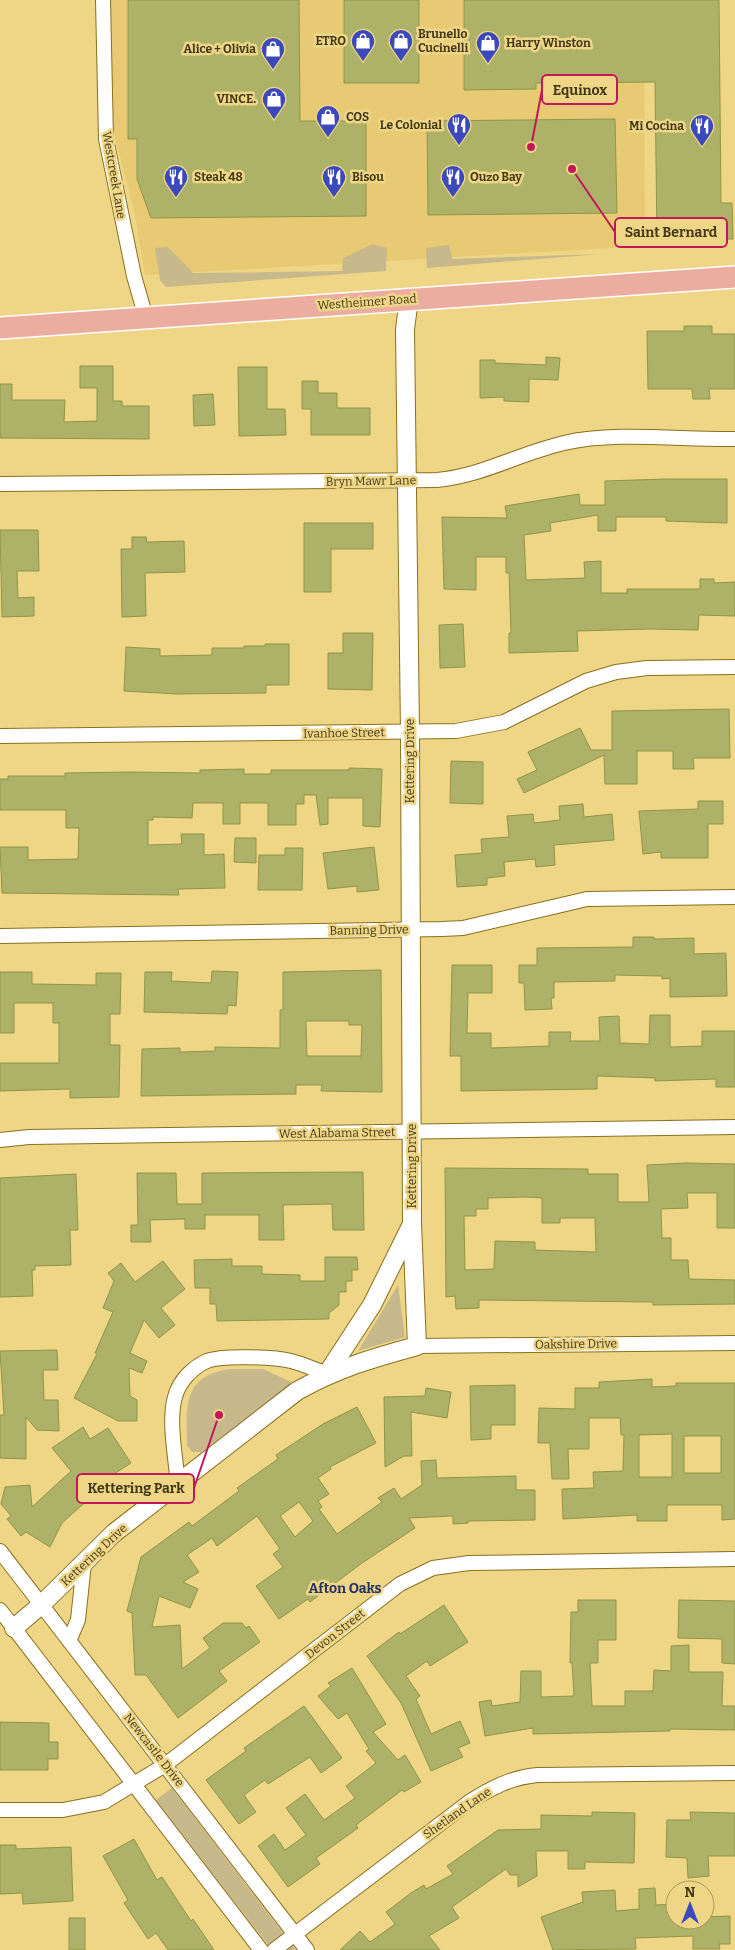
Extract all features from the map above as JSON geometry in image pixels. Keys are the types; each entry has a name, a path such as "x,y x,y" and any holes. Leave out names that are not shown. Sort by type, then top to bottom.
{"main road":[{"name":"Westheimer Road","path":"0,328 735,277"}],"street":[{"name":"Westcreek Lane","path":"103,0 106,138 134,276 146,318"},
{"name":"Kettering Drive","path":"14,1628 41,1605 114,1533 297,1391 327,1374 358,1362 417,1346 412,1223 408,481 404,329 409,299"},
{"name":"Bryn Mawr Lane","path":"0,484 408,481 446,479 474,474 549,448 585,439 735,439"},
{"name":"Ivanhoe Street","path":"0,736 456,731 504,722 586,681 616,672 647,668 735,667"},
{"name":"Banning Drive","path":"0,936 463,928 550,905 587,899 735,897"},
{"name":"West Alabama Street","path":"0,1140 29,1137 735,1126"},
{"name":"Kettering Drive","path":"327,1374 372,1305 412,1223"},
{"name":"Oakshire Drive","path":"417,1346 735,1343"},
{"path":"178,1485 172,1413 175,1396 182,1381 195,1367 209,1360 257,1357 291,1361 327,1374"},
{"name":"Newcastle Drive","path":"0,1550 307,1950"},
{"name":"Devon Street","path":"0,1810 63,1810 87,1807 104,1802 165,1765 400,1584 432,1568 469,1562 735,1559"},
{"path":"69,1641 78,1620 84,1563"},
{"path":"0,1610 261,1950"},
{"name":"Shetland Lane","path":"274,1950 469,1802 494,1787 511,1780 538,1775 735,1773"}],"shaded area":[{"path":"110,0 644,0 645,246 145,275 134,210 112,127"},
{"path":"373,244 387,248 386,271 166,287 160,280 155,248 168,247 193,273 342,271 343,258"},
{"path":"449,245 452,259 601,254 427,268 426,248"},
{"path":"398,1285 405,1337 358,1351"},
{"path":"231,1369 263,1369 291,1382 291,1386 201,1452 192,1452 187,1445 187,1417 191,1394 196,1385 204,1378 215,1372"},
{"path":"172,1788 296,1950 272,1950 156,1800"}],"building":[{"path":"128,0 299,0 300,121 366,121 366,216 151,218 137,179 137,139 128,139"},
{"path":"344,0 419,0 419,83 344,83"},
{"path":"464,0 719,0 721,203 732,203 733,239 657,240 655,82 536,83 536,89 464,90"},
{"path":"615,119 617,213 428,215 427,121"},
{"path":"684,326 712,326 712,334 735,334 735,389 709,389 710,399 693,399 692,389 648,389 647,331 684,331"},
{"path":"546,357 560,358 558,380 529,379 529,402 504,401 504,397 480,398 480,360 495,360 495,363 546,365"},
{"path":"80,366 113,366 113,401 122,401 122,406 149,406 149,439 0,438 0,384 12,384 12,400 65,400 64,422 97,421 97,388 80,388"},
{"path":"238,367 267,367 267,409 285,409 286,435 239,436"},
{"path":"302,381 318,381 318,393 337,393 337,408 370,408 370,435 311,435 311,409 302,409"},
{"path":"213,394 215,425 194,426 193,395"},
{"path":"727,479 727,523 666,521 666,517 616,517 616,531 598,531 598,515 550,523 551,531 524,535 526,580 585,578 584,562 601,561 601,593 627,593 627,589 700,589 700,579 714,579 714,583 735,582 735,616 699,615 698,630 577,631 578,651 509,653 509,633 511,633 509,573 506,573 506,557 476,557 476,590 444,589 442,517 507,518 505,506 579,494 580,505 605,505 605,481"},
{"path":"304,523 373,523 373,549 331,549 331,592 304,592"},
{"path":"0,530 38,530 39,571 17,571 18,598 34,597 34,616 2,617"},
{"path":"132,537 146,537 147,542 184,541 185,572 145,573 146,616 122,617 121,549 132,549"},
{"path":"463,624 465,667 440,668 439,625"},
{"path":"343,633 373,633 372,690 328,689 328,653 343,653"},
{"path":"265,644 289,644 289,685 266,685 266,693 177,694 124,691 126,647 160,649 160,656 212,655 212,648 244,648 244,646 265,646"},
{"path":"729,709 730,758 693,758 694,769 673,769 673,751 637,751 637,784 605,784 604,755 524,793 517,779 537,770 528,752 580,728 591,750 612,750 612,711"},
{"path":"451,761 483,762 483,804 450,803"},
{"path":"349,768 382,769 380,827 363,826 363,798 328,798 328,824 320,825 316,795 304,795 304,804 296,804 296,825 268,825 268,803 240,803 240,824 223,824 223,803 193,803 192,818 153,817 153,820 148,820 148,845 182,844 181,834 204,834 204,855 224,854 225,888 178,889 179,895 2,893 0,847 28,847 28,860 78,859 79,828 66,828 66,810 0,810 0,779 8,779 8,776 65,776 65,773 200,773 200,770 244,769 244,774 271,774 271,770 349,770"},
{"path":"698,801 723,801 723,824 708,824 708,858 661,858 661,852 643,854 639,811 698,809"},
{"path":"583,804 584,817 612,814 614,840 554,845 555,865 536,867 535,859 504,862 505,876 487,878 487,885 457,887 455,855 482,853 481,839 509,837 507,816 533,814 534,823 560,820 559,806"},
{"path":"235,838 256,838 256,863 234,862"},
{"path":"374,847 379,890 357,892 357,886 328,889 323,853"},
{"path":"285,848 303,848 302,890 258,890 259,855 285,855"},
{"path":"633,937 654,937 654,939 694,938 694,954 726,953 727,996 670,997 670,978 662,979 662,976 615,975 615,981 554,982 554,998 551,998 552,1009 525,1010 524,983 519,983 519,965 537,965 537,948 633,947"},
{"path":"452,965 492,965 492,993 468,993 467,1033 491,1033 491,1048 549,1046 549,1032 571,1032 570,1041 600,1041 599,1017 619,1016 620,1043 649,1044 650,1015 670,1015 670,1047 702,1046 702,1031 735,1031 735,1087 716,1087 716,1079 655,1081 655,1078 597,1076 597,1089 461,1091 461,1056 450,1056"},
{"path":"381,970 382,1092 321,1091 322,1085 296,1085 296,1094 141,1096 142,1049 180,1048 180,1052 215,1051 215,1047 280,1048 283,972","holes":["306,1021 349,1021 349,1025 362,1025 361,1056 307,1056"]},
{"path":"212,971 238,972 236,1006 228,1005 227,1014 144,1012 145,972 172,972 171,981 211,983"},
{"path":"0,972 32,972 32,984 96,985 96,973 121,973 120,1014 110,1014 110,1045 120,1045 119,1097 70,1098 70,1089 0,1091 0,1063 59,1063 59,1023 53,1023 53,1003 14,1003 14,1033 0,1033"},
{"path":"686,1163 735,1164 735,1228 717,1228 717,1193 687,1193 688,1208 661,1209 662,1238 671,1238 671,1260 688,1260 689,1279 735,1280 735,1304 653,1305 653,1302 479,1300 479,1308 456,1309 455,1296 446,1297 445,1168 588,1169 588,1174 618,1174 618,1202 649,1202 647,1165","holes":["488,1198 542,1198 542,1223 560,1223 560,1218 595,1218 596,1252 535,1250 535,1242 495,1241 494,1269 465,1270 464,1216 476,1216 476,1209 488,1209"]},
{"path":"363,1172 364,1230 333,1230 332,1204 283,1205 284,1240 259,1240 259,1215 205,1215 205,1229 185,1229 185,1219 150,1220 151,1242 131,1242 131,1225 138,1225 137,1173 176,1173 177,1204 202,1204 202,1173"},
{"path":"76,1174 78,1230 70,1230 71,1265 35,1266 35,1270 32,1270 33,1296 0,1297 0,1178"},
{"path":"325,1257 357,1257 358,1270 352,1270 352,1281 346,1281 346,1292 339,1292 339,1305 329,1313 329,1319 217,1321 216,1304 210,1304 210,1288 195,1288 194,1260 232,1259 232,1266 262,1266 262,1274 300,1275 300,1281 325,1281"},
{"path":"163,1261 185,1289 161,1308 175,1325 159,1338 144,1320 130,1353 147,1361 142,1373 129,1368 130,1396 137,1400 137,1421 118,1421 74,1398 97,1354 95,1353 113,1312 103,1308 114,1281 108,1273 121,1263 135,1282"},
{"path":"57,1350 58,1370 43,1370 44,1400 58,1400 59,1431 37,1430 26,1417 26,1459 0,1458 0,1415 4,1415 0,1351"},
{"path":"652,1379 652,1387 676,1386 676,1383 735,1383 735,1519 722,1520 722,1505 667,1505 667,1521 637,1521 637,1515 563,1519 562,1489 594,1488 593,1472 623,1471 624,1435 621,1435 620,1418 589,1418 589,1449 568,1449 569,1479 552,1479 550,1443 538,1443 539,1408 575,1409 575,1388 599,1388 599,1382","holes":["672,1434 672,1477 639,1477 639,1435","684,1436 721,1436 721,1473 684,1473"]},
{"path":"515,1385 515,1425 491,1425 491,1439 471,1440 470,1386"},
{"path":"426,1388 451,1392 447,1418 411,1412 412,1456 404,1456 385,1467 384,1397 425,1396"},
{"path":"357,1407 376,1443 330,1467 331,1469 318,1478 329,1494 318,1501 322,1507 319,1509 337,1534 382,1502 378,1498 394,1488 401,1499 422,1485 421,1461 436,1460 437,1478 516,1476 516,1490 535,1490 535,1520 468,1521 468,1523 453,1524 453,1516 409,1518 415,1528 362,1563 310,1602 308,1599 279,1619 256,1586 283,1567 273,1554 280,1549 257,1516 217,1546 212,1538 187,1555 199,1572 183,1582 198,1589 190,1608 159,1596 152,1627 180,1625 182,1669 210,1648 203,1638 223,1623 242,1623 246,1628 249,1626 260,1642 219,1671 227,1681 178,1718 146,1675 135,1675 132,1613 127,1611 141,1557 189,1522 192,1526 239,1491 237,1488 278,1459 276,1455 323,1424","holes":["299,1502 313,1521 295,1537 280,1516"]},
{"path":"83,1427 90,1439 108,1428 131,1463 95,1486 99,1490 62,1523 50,1547 26,1532 21,1536 7,1519 11,1516 1,1504 5,1487 30,1485 32,1507 71,1471 52,1448"},
{"path":"578,1600 616,1600 616,1640 598,1640 598,1663 590,1663 592,1706 625,1706 625,1691 653,1691 654,1670 671,1671 671,1646 689,1645 689,1672 723,1672 722,1706 735,1706 735,1730 670,1729 670,1731 533,1734 533,1728 485,1736 479,1702 491,1700 492,1706 520,1702 521,1671 541,1671 541,1697 574,1696 572,1663 570,1663 571,1612 578,1612"},
{"path":"679,1600 735,1601 735,1664 722,1663 722,1639 678,1638"},
{"path":"444,1605 468,1642 430,1666 427,1661 406,1676 420,1696 416,1699 431,1734 460,1721 470,1743 458,1748 463,1757 431,1771 401,1703 367,1656 399,1632 400,1634"},
{"path":"352,1668 386,1724 373,1732 398,1760 405,1755 421,1782 404,1792 402,1790 356,1825 358,1828 316,1858 320,1864 288,1887 258,1846 274,1834 285,1850 306,1835 286,1808 305,1794 324,1820 355,1798 346,1786 376,1763 366,1751 369,1749 347,1713 338,1719 318,1696 331,1686 328,1683"},
{"path":"304,1706 342,1758 321,1773 310,1757 268,1784 265,1780 244,1795 256,1812 239,1824 206,1780 246,1751 244,1748"},
{"path":"0,1722 49,1723 49,1742 58,1742 58,1759 48,1759 48,1770 0,1770"},
{"path":"592,1812 635,1813 634,1863 585,1862 585,1869 568,1869 568,1851 536,1851 537,1876 518,1887 518,1875 510,1875 506,1869 452,1907 459,1918 429,1936 440,1950 340,1950 360,1931 370,1942 395,1924 386,1912 424,1885 426,1889 453,1874 447,1866 498,1830 541,1829 541,1815 592,1816"},
{"path":"690,1812 735,1813 735,1856 708,1856 709,1876 688,1878 687,1858 666,1857 667,1820 691,1820"},
{"path":"134,1839 157,1880 162,1877 191,1921 193,1919 214,1950 168,1950 156,1933 148,1939 124,1903 128,1900 103,1856"},
{"path":"0,1845 16,1845 16,1849 71,1847 73,1901 23,1904 22,1893 0,1894"},
{"path":"655,1888 656,1905 665,1905 665,1930 715,1930 715,1917 730,1916 730,1944 719,1944 720,1949 693,1949 693,1936 635,1938 636,1949 553,1950 541,1917 583,1902 582,1892 615,1890 616,1911 639,1909 639,1889"},
{"path":"69,1918 85,1918 85,1950 69,1950"}],"place":[{"name":"ETRO","path":"363,62"},
{"name":"Brunello Cucinelli","path":"401,62"},
{"name":"Harry Winston","path":"488,64"},
{"name":"Alice + Olivia","path":"273,70"},
{"name":"VINCE.","path":"274,120"},
{"name":"COS","path":"328,138"},
{"name":"Le Colonial","path":"459,146"},
{"name":"Equinox","path":"531,147"},
{"name":"Mi Cocina","path":"702,147"},
{"name":"Saint Bernard","path":"572,169"},
{"name":"Steak 48","path":"176,198"},
{"name":"Bisou","path":"334,198"},
{"name":"Ouzo Bay","path":"453,198"},
{"name":"Kettering Park","path":"219,1415"}],"district":[{"name":"Afton Oaks","path":"345,1588"}]}
